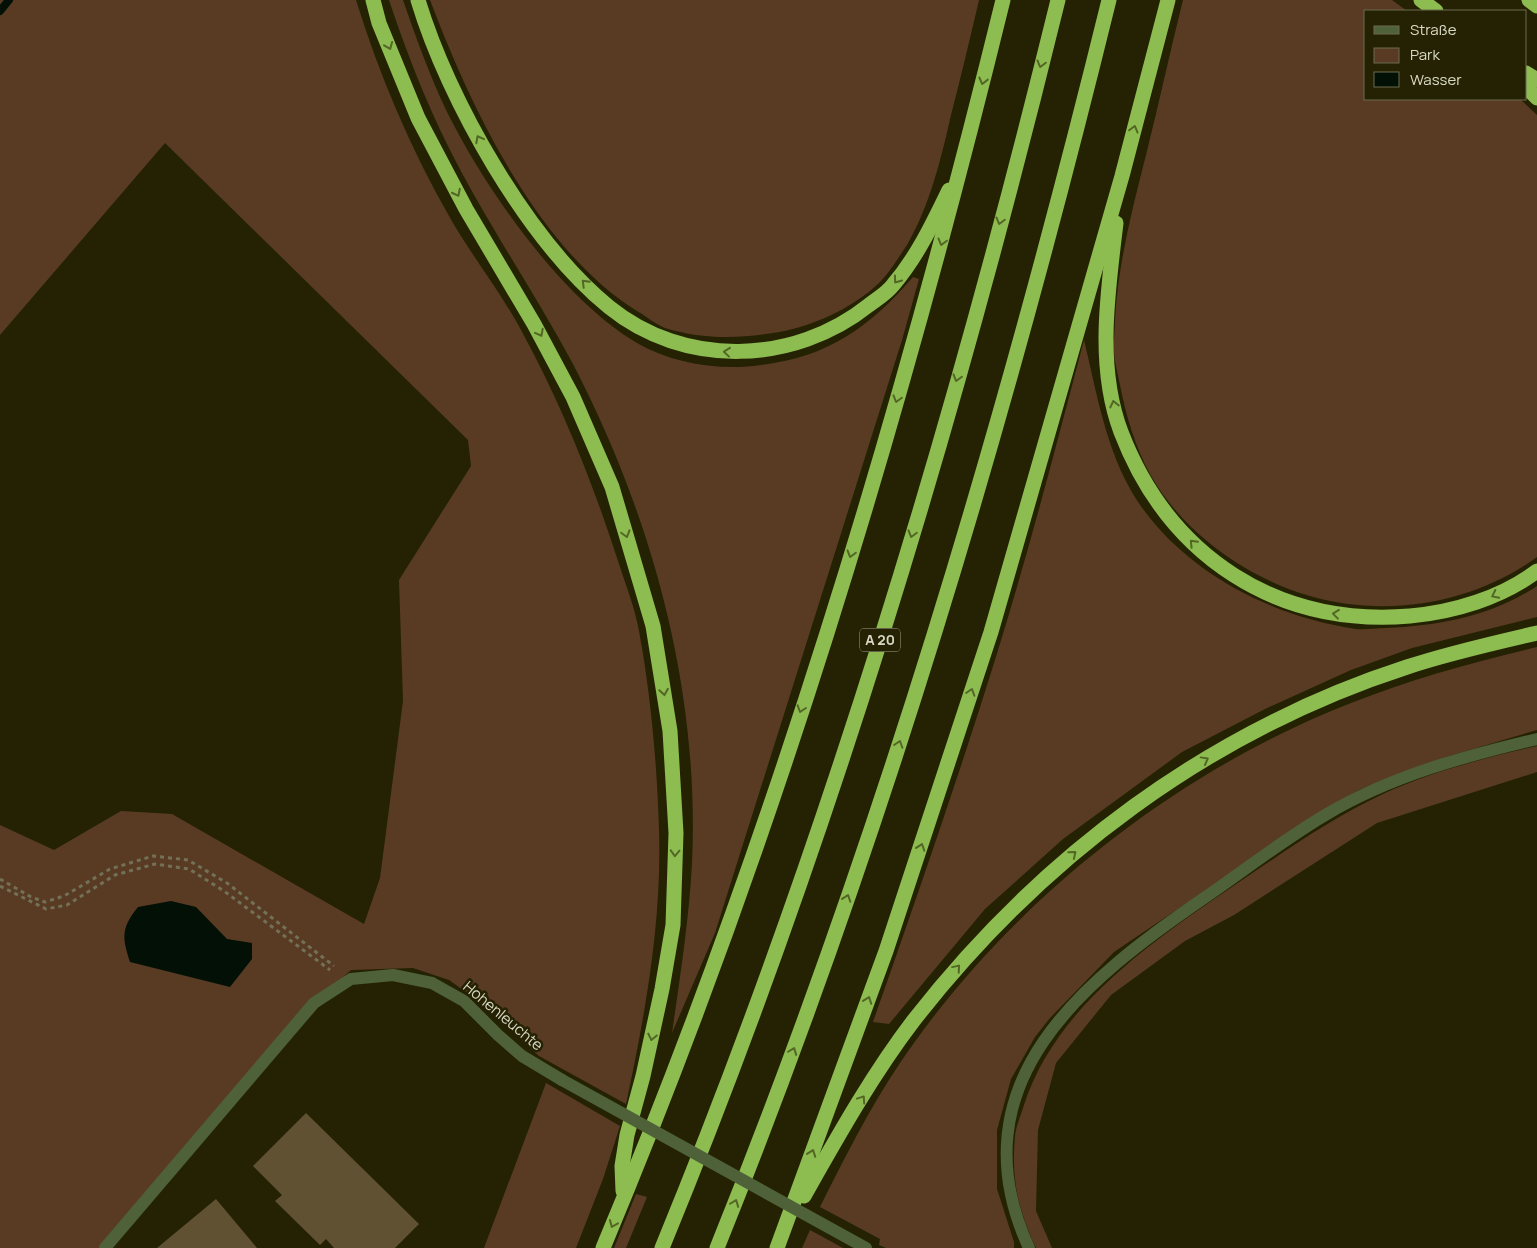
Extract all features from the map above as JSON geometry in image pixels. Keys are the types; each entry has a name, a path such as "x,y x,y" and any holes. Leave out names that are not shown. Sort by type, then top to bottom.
{"highway":[{"path":"373,0 380,23 418,118 466,209 534,324 573,397 612,487 653,626 670,731 676,833 673,926 643,1076 627,1135 622,1166 623,1200"},
{"path":"418,0 450,81 482,145 526,215 568,266 609,307 645,331 684,346 734,353 776,349 816,337 851,319 892,287 919,249 964,162"},
{"path":"603,1248 710,979 782,769 842,585 964,162 1004,0"},
{"name":"A 20","path":"662,1248 760,994 830,793 892,601 974,321 1058,0"},
{"path":"717,1248 804,1022 940,616 1023,331 1109,0"},
{"path":"777,1248 886,951 990,632 1122,176 1168,0"},
{"path":"1421,0 1435,10"},
{"path":"1529,0 1537,6"},
{"path":"1527,88 1537,98"},
{"path":"1122,176 1106,314 1108,379 1120,431 1143,480 1169,518 1206,555 1245,584 1286,601 1330,614 1381,619 1435,614 1490,598 1537,571"},
{"path":"784,1232 846,1122 913,1022 973,949 1029,892 1115,818 1192,767 1262,727 1325,698 1407,667 1537,633"}],"street":[{"path":"1028,1248 1008,1188 1006,1133 1021,1081 1041,1044 1076,1000 1113,964 1158,929 1327,814 1374,790 1448,762 1537,740"},
{"name":"Hohenleuchte","path":"347,980 393,975 432,983 464,1001 498,1036 522,1056 866,1248"},
{"path":"105,1248 314,1004 347,980"}],"path":[{"path":"0,879 31,897 45,902 64,896 110,868 153,856 188,860 227,883 347,980"},
{"path":"0,886 46,909 67,904 115,875 146,866 154,864 189,869 224,891 347,980"}],"green space":[{"path":"0,0 356,0 385,83 421,164 458,230 521,330 550,387 576,445 598,504 637,622 653,730 658,805 659,865 658,899 651,968 640,1037 626,1104 539,1056 480,1002 449,980 413,968 351,970 314,1003 105,1248 0,1248 0,825 54,850 121,811 172,814 364,924 380,878 403,701 399,580 471,466 468,440 165,143 0,335"},
{"path":"389,0 403,0 447,112 482,175 504,208 554,271 581,299 609,323 637,343 682,361 714,366 746,367 785,361 807,355 846,337 881,311 913,277 919,279 902,340 715,933 672,1033 691,884 692,798 688,733 679,669 665,606 647,543 626,482 601,422 558,337 463,176 416,75"},
{"path":"430,0 979,0 934,182 915,230 890,270 879,283 856,301 815,322 801,327 759,335 719,337 678,332 661,326 601,284 568,251 538,213 511,172 487,129 465,85"},
{"path":"1183,0 1392,0 1406,10 1364,10 1364,100 1521,100 1537,115 1537,557 1512,573 1485,586 1457,596 1399,606 1339,603 1310,596 1263,578 1218,550 1180,515 1163,495 1150,474 1135,442 1122,397 1114,353 1119,278 1126,237"},
{"path":"1084,340 1113,452 1133,494 1146,513 1166,536 1213,575 1240,591 1296,615 1356,629 1426,625 1465,618 1502,605 1537,586 1537,617 1412,648 1351,670 1265,709 1182,752 1063,839 985,909 889,1024 873,1022 951,797 995,660 1030,540"},
{"path":"1537,647 1537,730 1446,757 1359,790 1114,952 1050,1018 1035,1037 1011,1079 997,1130 997,1189 1014,1242 1014,1248 886,1248 879,1245 880,1239 820,1207 847,1153 877,1100 898,1066 941,1007 989,952 1041,899 1098,851 1157,806 1220,767 1285,732 1351,703 1397,686 1466,665"},
{"path":"1537,746 1537,772 1377,823 1234,915 1185,941 1111,995 1056,1063 1038,1130 1036,1211 1052,1248 1036,1248 1017,1194 1014,1152 1017,1124 1040,1068 1061,1034 1087,1003 1116,974 1148,947 1215,898 1331,822 1403,785 1479,760"},
{"path":"546,1083 620,1126 603,1179 576,1248 484,1248"},
{"path":"636,1194 647,1197 626,1248 614,1248"},
{"path":"810,1230 843,1248 802,1248"}],"water":[{"path":"171,901 196,907 227,939 252,943 252,959 230,987 130,962 125,946 125,933 132,914 138,907"}],"building":[{"path":"306,1113 419,1224 395,1248 334,1248 326,1239 320,1245 275,1201 282,1195 253,1166"},
{"path":"216,1199 257,1248 157,1248"}],"waterway":[{"path":"0,11 9,0"}]}
